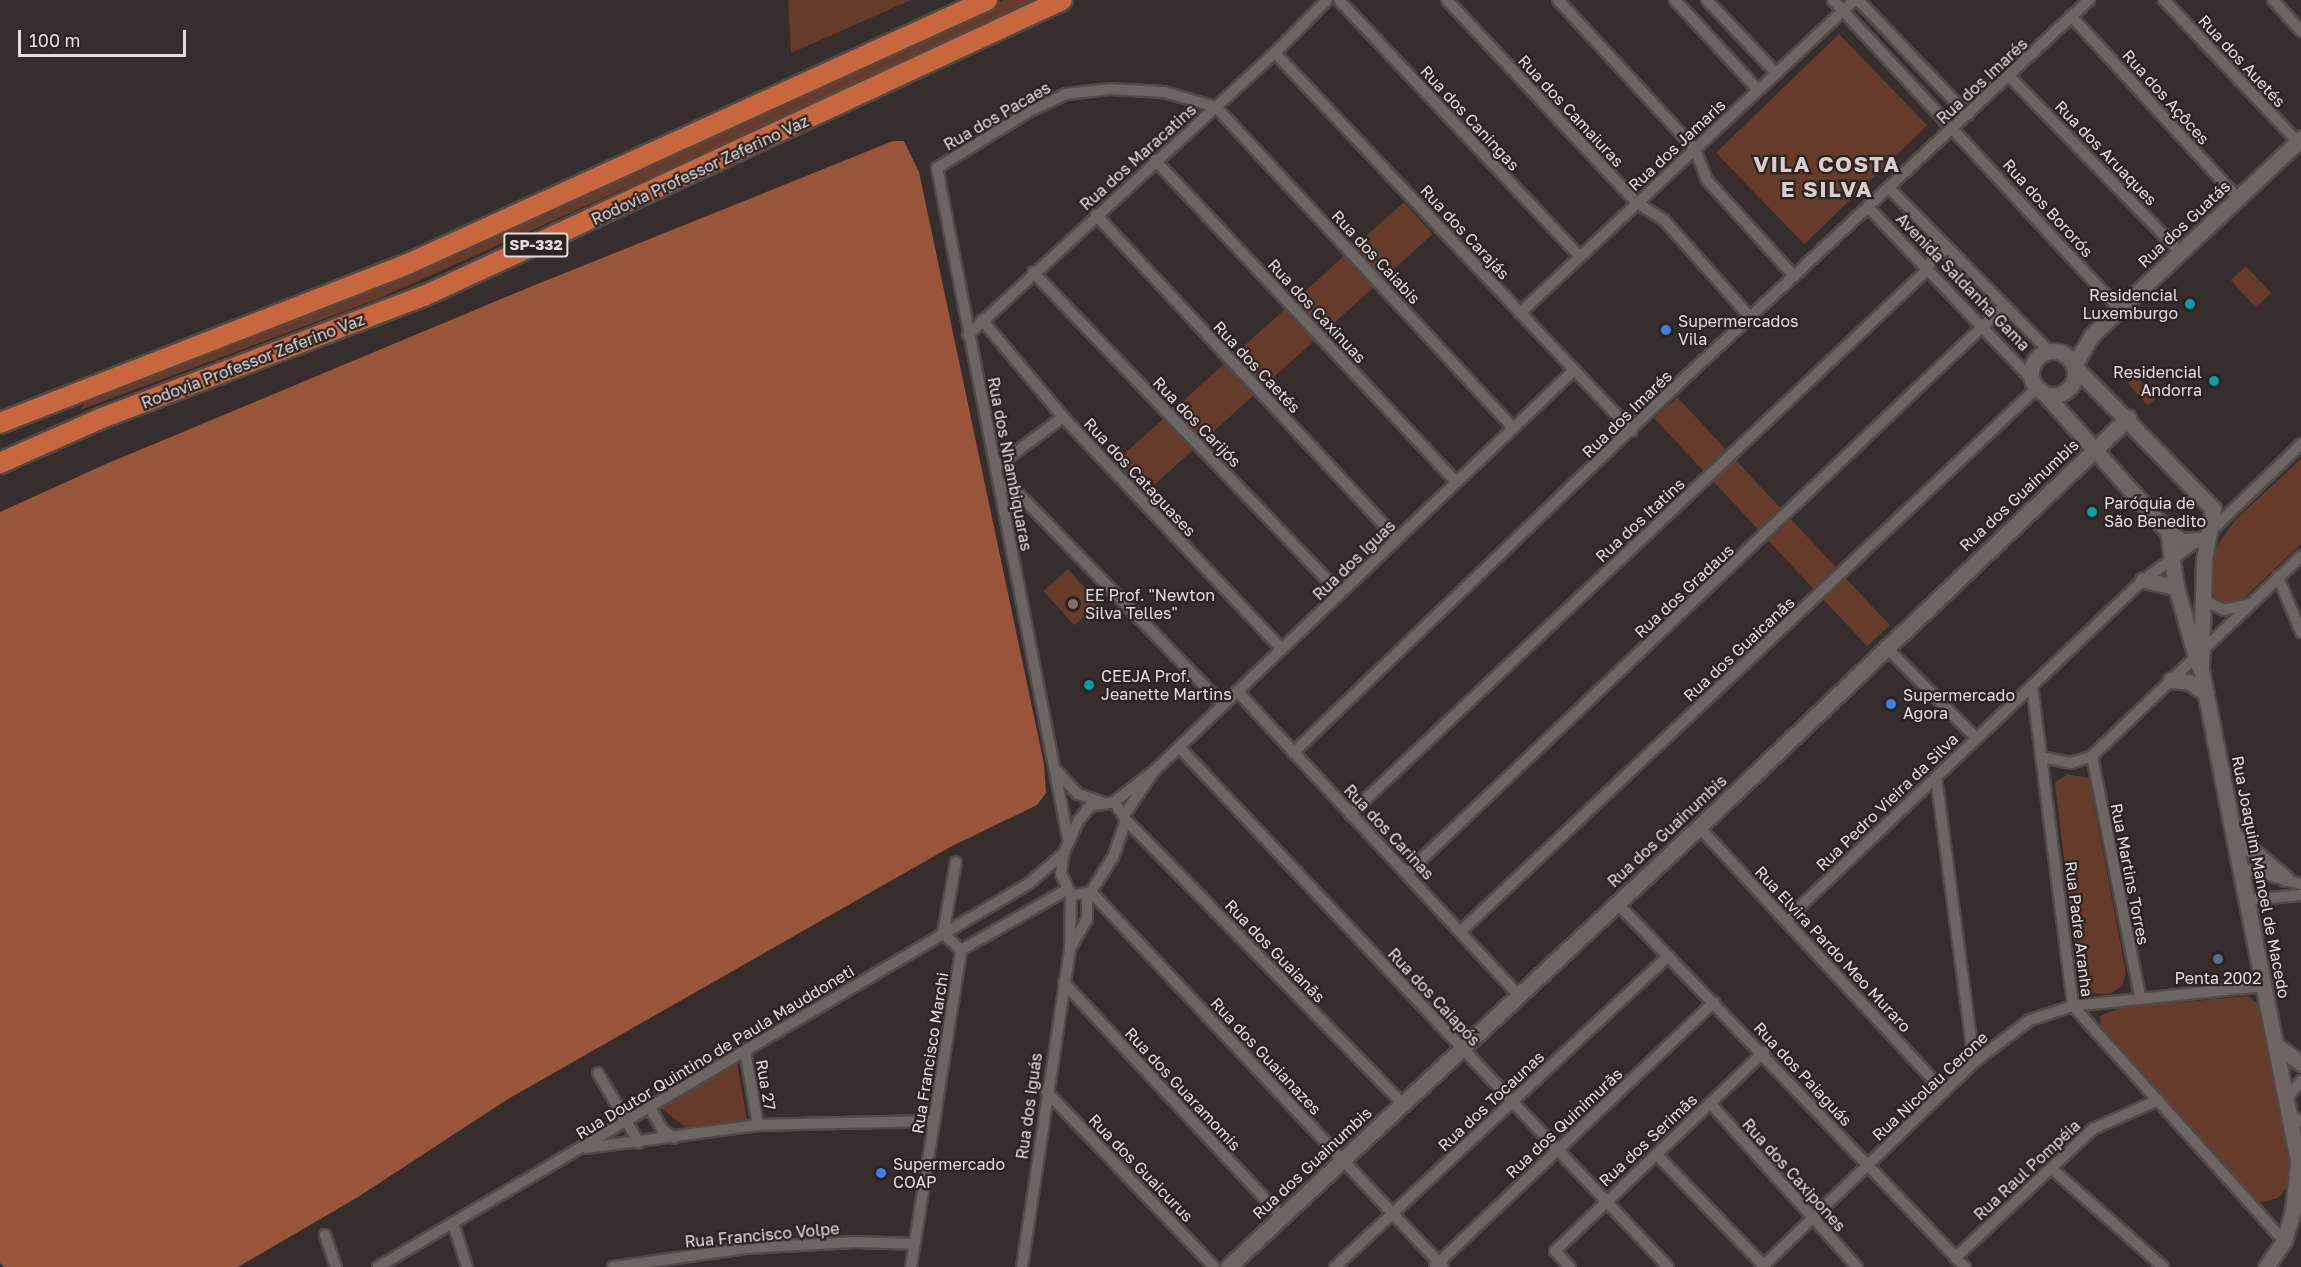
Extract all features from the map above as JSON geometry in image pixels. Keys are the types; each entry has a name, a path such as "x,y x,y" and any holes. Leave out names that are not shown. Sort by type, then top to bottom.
{"highway":[{"name":"Rodovia Professor Zeferino Vaz","path":"0,423 410,263 987,0"},
{"name":"Rodovia Professor Zeferino Vaz","path":"0,463 102,418 424,296 1062,0"}],"street":[{"name":"Rua dos Maracatins","path":"968,334 1155,160 1275,53 1327,0"},
{"name":"Rua dos Caningas","path":"1339,0 1580,257"},
{"name":"Rua dos Camaiuras","path":"1446,0 1637,203 1664,220 1750,317"},
{"path":"1558,0 1695,149 1707,180 1794,276"},
{"path":"1675,0 1758,90"},
{"path":"1707,0 1776,73"},
{"name":"Rua dos Bororós","path":"1833,0 2120,309"},
{"name":"Rua dos Jamaris","path":"1520,313 1856,0"},
{"path":"1856,0 1968,115"},
{"name":"Rua dos Imarés","path":"1293,753 1750,317 1890,189 2089,0"},
{"name":"Rua dos Auetés","path":"2164,0 2300,141"},
{"path":"2272,0 2301,31"},
{"name":"Rua dos Açôces","path":"2072,16 2238,198"},
{"name":"Rua dos Carajás","path":"1275,53 1632,431"},
{"name":"Rua dos Aruaques","path":"2009,76 2180,252"},
{"name":"Rua dos Pacaes","path":"937,168 1028,112 1066,94 1110,89 1164,92 1216,107"},
{"name":"Rua dos Caiabis","path":"1216,107 1514,428"},
{"name":"Rua dos Guatás","path":"2074,366 2092,335 2300,141"},
{"name":"Rua dos Caxinuas","path":"1155,160 1456,482"},
{"name":"Rua dos Nhambiquaras","path":"937,168 1068,838"},
{"name":"Avenida Saldanha Gama","path":"1890,189 2004,306 2074,366 2128,418 2219,513"},
{"name":"Avenida Saldanha Gama","path":"1869,208 1926,271 2038,387 2092,450 2168,532"},
{"name":"Rua dos Caetés","path":"1096,215 1397,539"},
{"name":"Rua dos Itatins","path":"1350,814 1926,271 1934,256 1948,249"},
{"name":"Rua dos Carijós","path":"1033,272 1340,593"},
{"name":"Rua dos Gradaus","path":"1407,873 1982,330 2004,306"},
{"name":"Rua dos Cataguases","path":"982,320 1063,417 1282,649"},
{"name":"Rua dos Guatás","path":"2055,352 2092,335"},
{"name":"Avenida Saldanha Gama","path":"2038,387 2034,362 2055,352"},
{"path":"2038,387 2062,394 2069,389 2074,366"},
{"name":"Rua dos Iguas","path":"1114,802 1154,771 1574,370"},
{"name":"Rua dos Guaicanãs","path":"1461,931 2038,387"},
{"path":"996,467 1063,417"},
{"name":"Rua dos Guainumbis","path":"1228,1267 1342,1158 1699,827 1885,646 2128,418"},
{"path":"2199,660 2204,560 2210,532 2219,513 2301,444"},
{"path":"1000,486 1013,488 1222,705"},
{"path":"2168,532 2182,541 2197,540"},
{"path":"2168,532 2176,587 2199,660"},
{"name":"Rua Pedro Vieira da Silva","path":"1786,920 2143,580 2210,532"},
{"path":"2042,757 2071,763 2092,756 2171,680 2199,660 2301,556"},
{"path":"2278,577 2301,632"},
{"path":"2143,580 2176,587"},
{"path":"2203,600 2224,610 2254,603"},
{"path":"1885,646 1976,738"},
{"name":"Rua Joaquim Manoel de Macedo","path":"2199,660 2236,837 2263,986 2288,1097 2297,1119 2300,1158 2297,1210 2281,1253"},
{"path":"2171,680 2189,682 2206,693"},
{"name":"Rua Padre Aranha","path":"2032,685 2073,1006 2158,1100 2281,1253"},
{"name":"Rua dos Carinas","path":"1237,691 1518,994"},
{"name":"Rua dos Caiapós","path":"1179,747 1461,1050 1668,1267"},
{"name":"Rua Martins Torres","path":"2092,756 2139,997"},
{"name":"Rua dos Nhambiquaras","path":"1054,765 1062,780 1078,794 1101,802"},
{"name":"Rua dos Iguas","path":"1089,893 1113,857 1126,817 1154,771"},
{"path":"1936,777 1974,1062"},
{"path":"1069,892 1060,874 1063,855 1068,838 1090,806 1101,802 1114,802 1126,817"},
{"name":"Rua dos Guaianãs","path":"1126,817 1402,1103"},
{"name":"Rua Elvira Pardo Meo Muraro","path":"1699,827 1944,1092"},
{"path":"2236,837 2285,878"},
{"name":"Rua Doutor Quintino de Paula Mauddoneti","path":"378,1267 1035,880 1063,855"},
{"path":"956,862 943,933 962,950 1069,892 1089,893"},
{"path":"2242,868 2301,884"},
{"name":"Rua dos Iguás","path":"1022,1267 1046,1091 1070,950 1069,892"},
{"name":"Rua dos Iguás","path":"1070,950 1087,919 1089,893"},
{"name":"Rua dos Guaianazes","path":"1089,893 1342,1158 1439,1266"},
{"path":"2248,900 2301,895"},
{"name":"Rua dos Paiaguás","path":"1617,903 1764,1052 1867,1166 1965,1267"},
{"name":"Rua Francisco Marchi","path":"911,1267 962,950"},
{"name":"Rua dos Tocaunas","path":"1335,1267 1668,956"},
{"name":"Rua dos Guaramomis","path":"1064,982 1281,1216"},
{"name":"Rua Nicolau Cerone","path":"1764,1267 1811,1218 1974,1062 2030,1020 2073,1006 2139,997 2263,986"},
{"name":"Rua dos Quinimurãs","path":"1439,1266 1557,1150 1714,1002"},
{"path":"2276,1046 2301,1063"},
{"name":"Rua 27","path":"746,1051 758,1125"},
{"name":"Rua dos Serimãs","path":"1570,1267 1555,1251 1764,1052"},
{"path":"598,1073 639,1143"},
{"path":"2288,1097 2301,1081"},
{"name":"Rua dos Guaicurus","path":"1046,1091 1214,1267"},
{"name":"Rua Raul Pompéia","path":"1955,1258 2093,1129 2158,1100"},
{"name":"Rua dos Caxipones","path":"1710,1103 1857,1267"},
{"path":"650,1108 662,1129 674,1138"},
{"path":"583,1148 639,1143 758,1125 935,1121"},
{"path":"1656,1154 1764,1267"},
{"path":"2052,1169 2163,1267"},
{"path":"453,1223 467,1267"},
{"path":"326,1235 336,1267"},
{"name":"Rua Francisco Volpe","path":"613,1267 747,1248 855,1242 915,1244"},
{"path":"2266,1267 2281,1253"}],"shaded area":[{"path":"788,0 911,0 791,53"},
{"path":"1003,0 1035,0 978,30 380,298 80,410 94,390"},
{"path":"1839,34 1927,125 1804,244 1716,153"},
{"path":"893,141 904,141 919,172 1044,764 1046,793 1037,805 952,846 508,1099 358,1197 238,1267 4,1267 0,1263 0,512 106,464 530,287"},
{"path":"1404,202 1433,234 1143,495 1114,463"},
{"path":"2246,266 2271,293 2256,307 2231,280"},
{"path":"2136,376 2156,398 2148,406 2128,383"},
{"path":"1677,397 1890,625 1867,646 1654,418"},
{"path":"2301,459 2301,544 2244,598 2229,606 2218,601 2207,585 2210,563 2219,543 2236,519"},
{"path":"1068,569 1099,603 1074,625 1043,591"},
{"path":"2067,774 2089,778 2126,973 2122,986 2110,994 2090,993 2078,974 2055,783"},
{"path":"2248,996 2258,1004 2264,1020 2291,1148 2287,1188 2278,1198 2258,1203 2101,1030 2100,1016 2119,1008"},
{"path":"737,1063 747,1120 685,1127 661,1108"}],"place":[{"name":"Residencial Luxemburgo","path":"2190,304"},
{"name":"Supermercados Vila","path":"1666,330"},
{"name":"Residencial Andorra","path":"2214,381"},
{"name":"Paróquia de São Benedito","path":"2092,512"},
{"name":"EE Prof. \"Newton Silva Telles\"","path":"1073,604"},
{"name":"CEEJA Prof. Jeanette Martins","path":"1089,685"},
{"name":"Supermercado Agora","path":"1891,704"},
{"name":"Penta 2002","path":"2218,959"},
{"name":"Supermercado COAP","path":"881,1173"}],"district":[{"name":"VILA COSTA E SILVA","path":"1827,176"}]}
